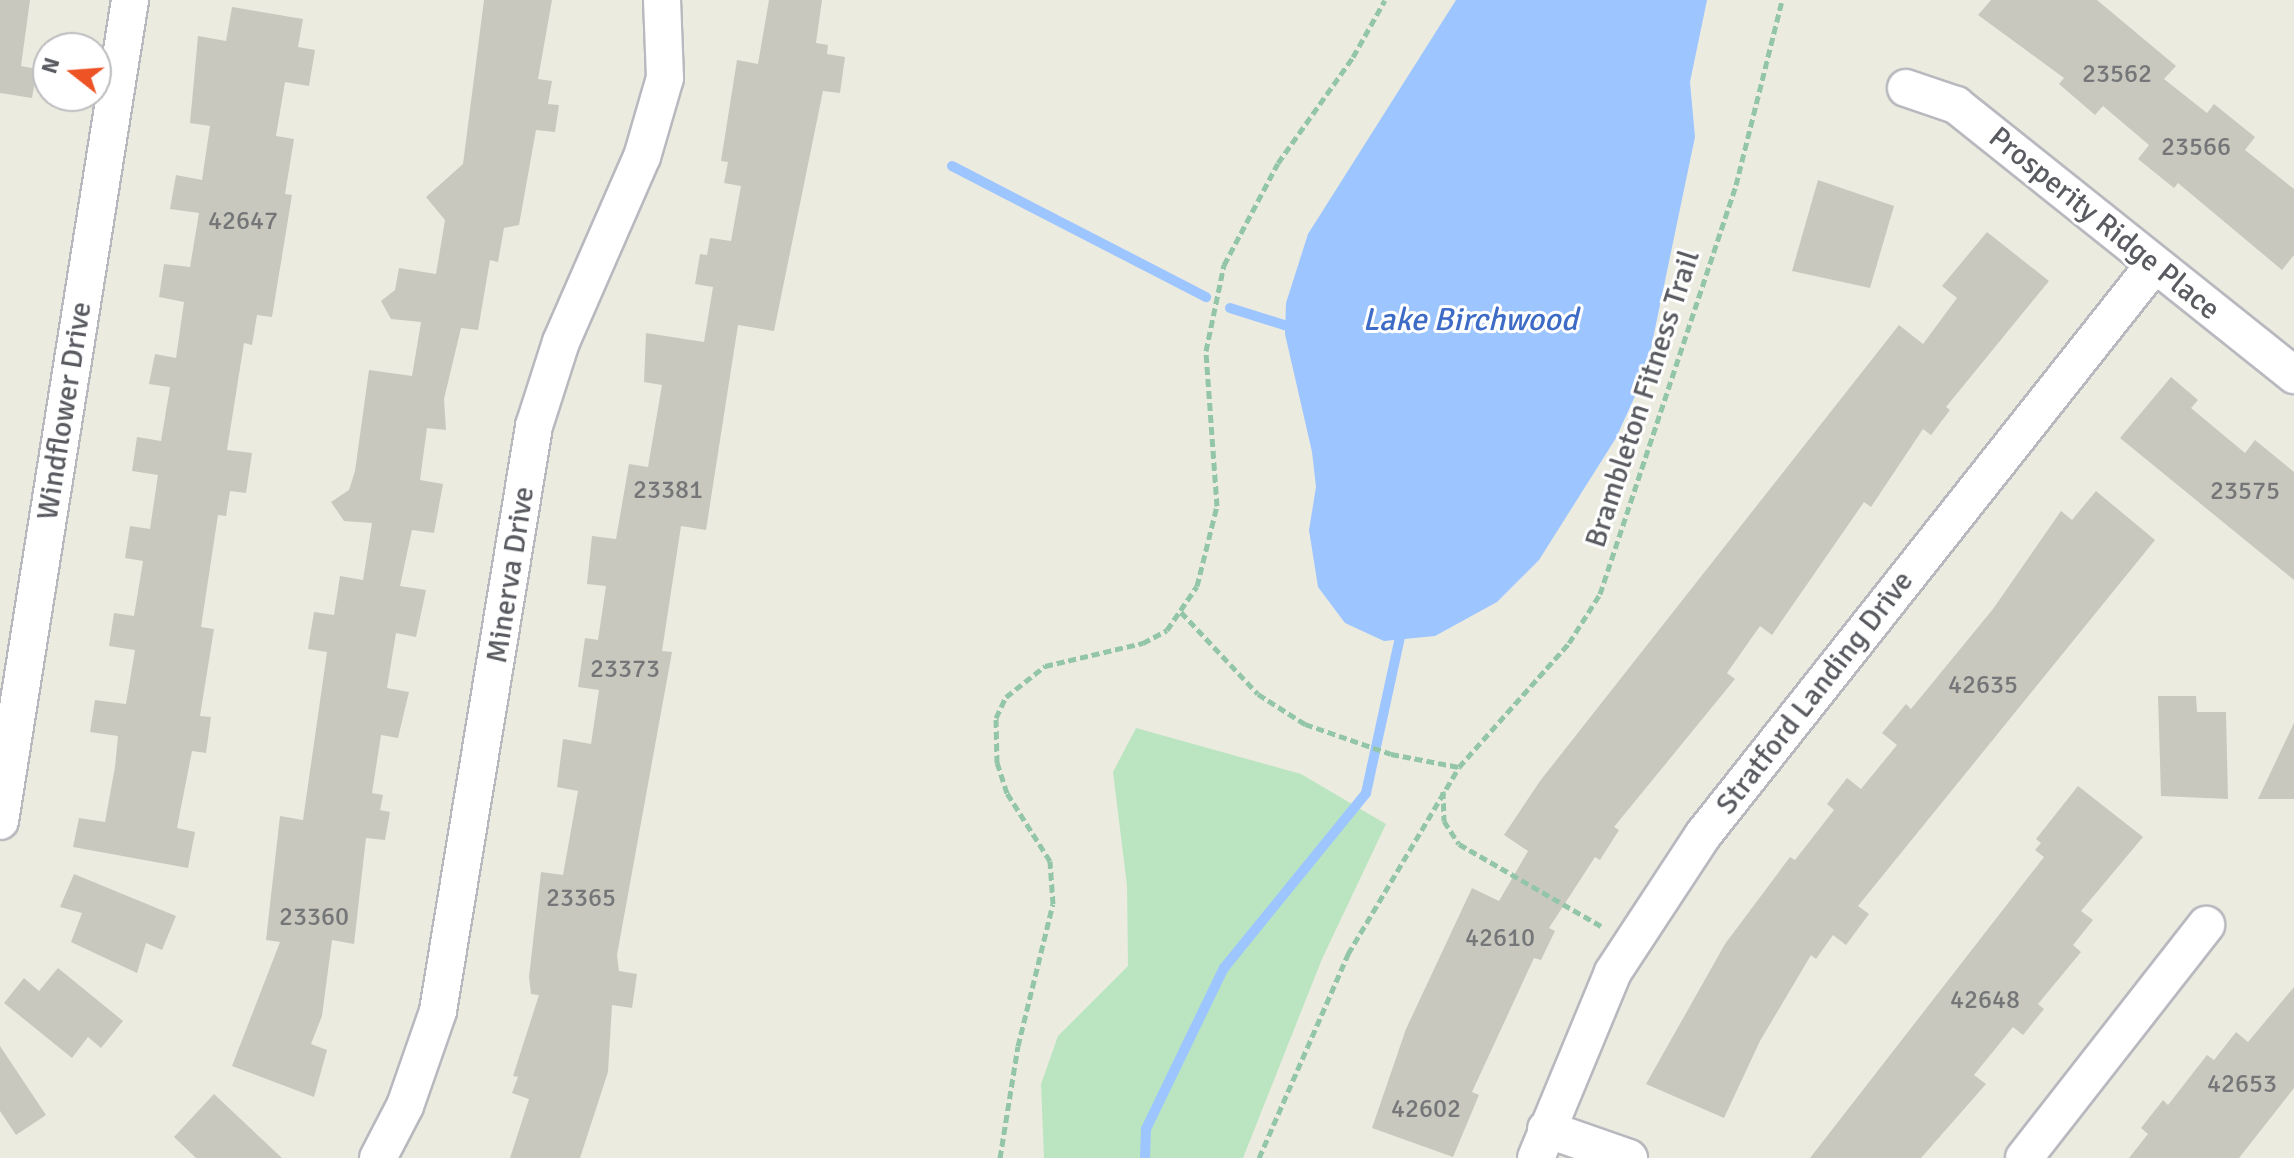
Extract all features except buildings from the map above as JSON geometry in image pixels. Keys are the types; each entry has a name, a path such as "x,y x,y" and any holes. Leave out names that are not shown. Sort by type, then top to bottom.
{"street":[{"name":"Windflower Drive","path":"0,821 130,0"},
{"name":"Minerva Drive","path":"378,1158 405,1106 438,1011 534,426 561,342 642,157 665,78 662,0"},
{"name":"Prosperity Ridge Place","path":"1906,88 1956,105 2294,375"},
{"name":"Stratford Landing Drive","path":"1541,1144 1631,943 1703,835 2154,265"},
{"path":"2024,1158 2206,925"},
{"path":"1541,1144 1629,1158"}],"path":[{"path":"1000,1158 1053,892 1050,861 1007,793 997,763 996,718 1025,677 1045,666 1143,643 1167,630 1181,612 1207,561 1217,506 1206,351 1224,265 1278,163 1353,57 1385,0"},
{"name":"Brambleton Fitness Trail","path":"1259,1158 1348,954 1443,790 1459,767 1569,643 1600,594 1736,185 1782,0"},
{"path":"1181,612 1258,694 1305,724 1391,754 1459,767"},
{"path":"1443,790 1444,821 1459,844 1631,943"}],"green space":[{"path":"1136,728 1301,774 1386,824 1322,959 1243,1158 1044,1158 1041,1084 1058,1036 1128,966 1127,886 1113,772"}],"water":[{"name":"Lake Birchwood","path":"1456,0 1707,0 1690,82 1695,137 1646,372 1616,438 1539,560 1497,602 1435,636 1384,641 1345,623 1318,587 1309,530 1316,487 1312,452 1285,334 1286,303 1308,234"}],"waterway":[{"path":"952,166 1206,297"},
{"path":"1230,308 1297,329"},
{"path":"1145,1158 1146,1129 1224,968 1366,793 1401,632"}]}
